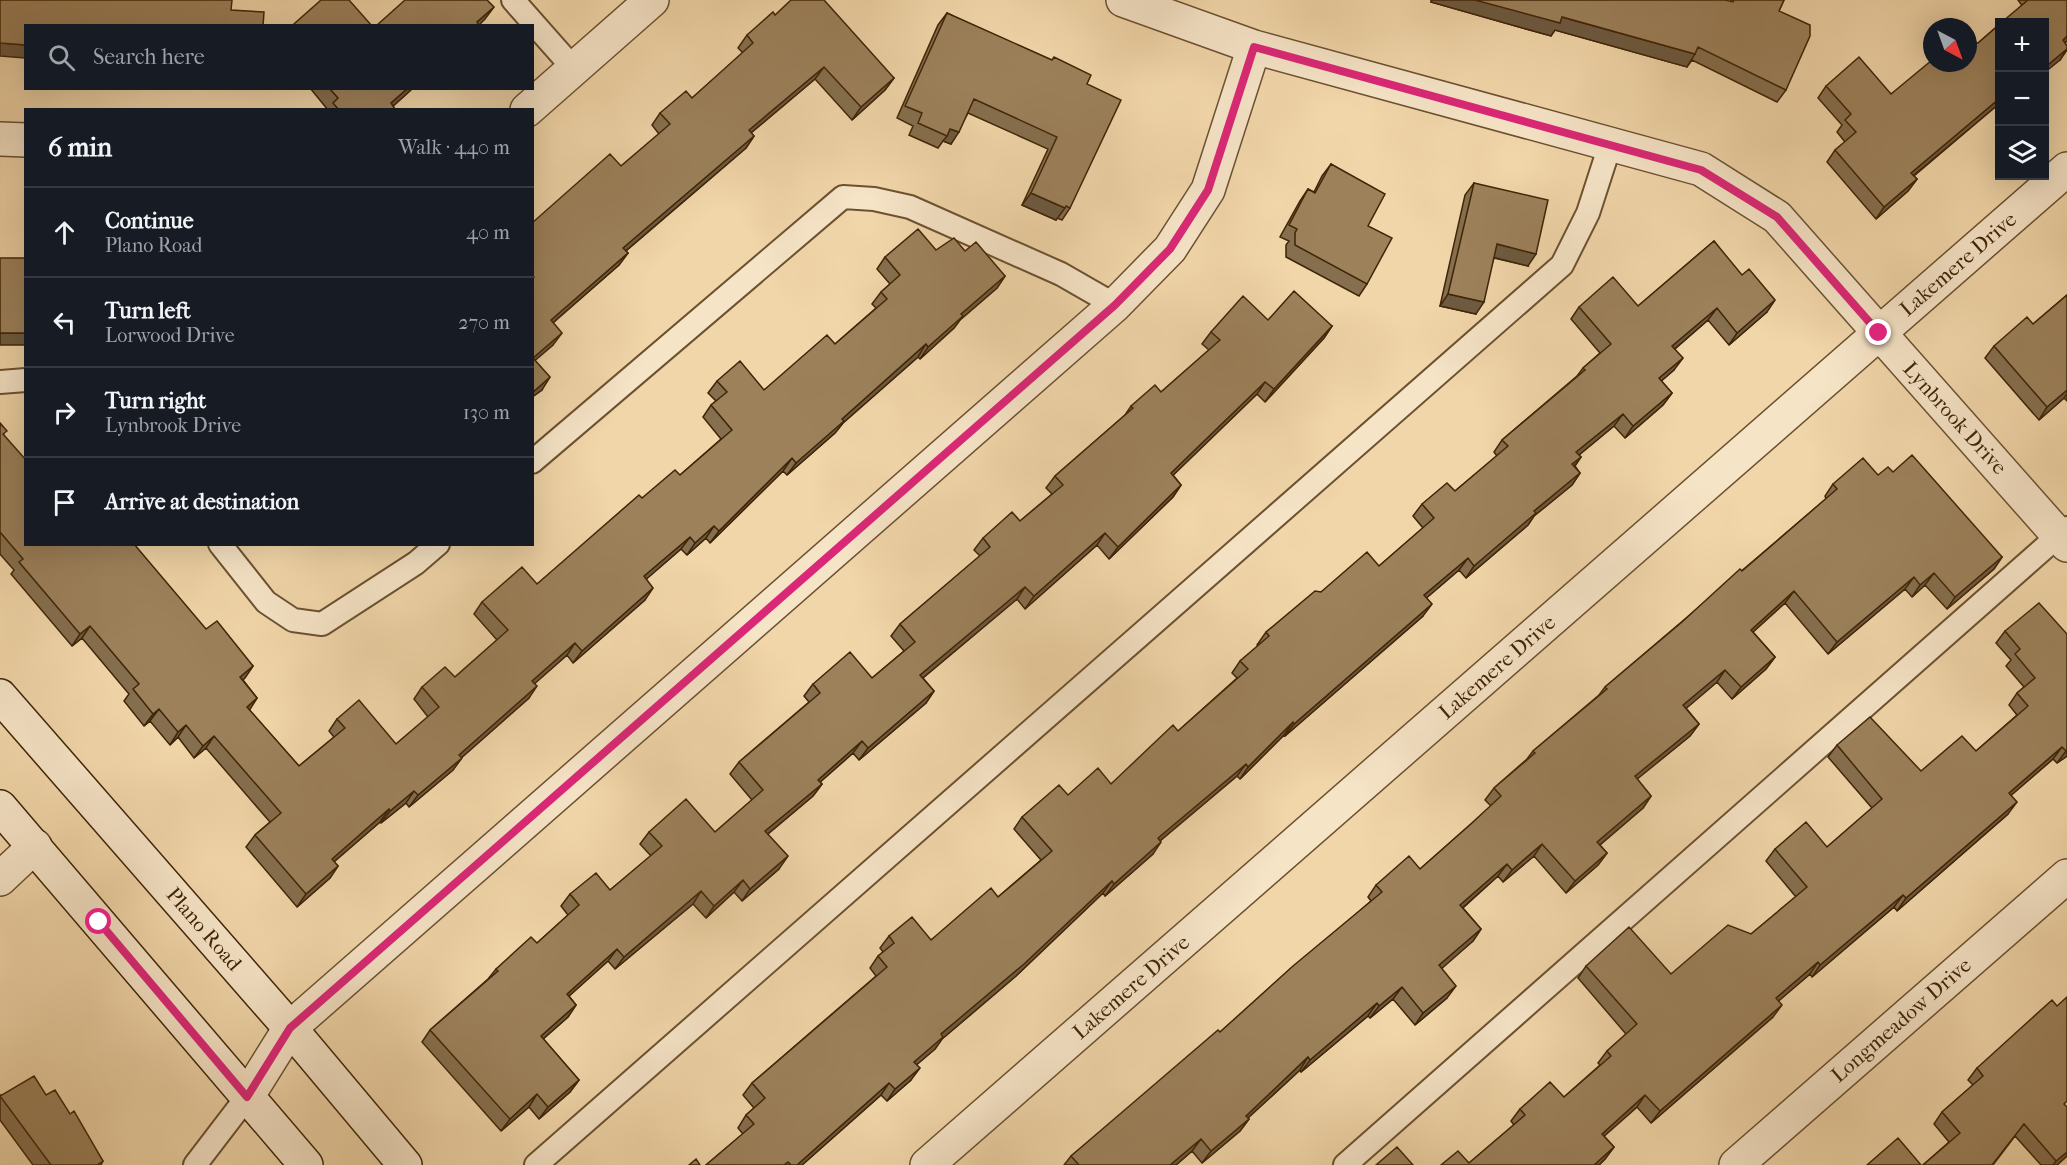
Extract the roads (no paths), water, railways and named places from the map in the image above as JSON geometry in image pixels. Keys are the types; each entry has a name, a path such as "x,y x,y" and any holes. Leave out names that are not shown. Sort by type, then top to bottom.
{"street":[{"path":"529,108 652,0"},
{"name":"Lynbrook Drive","path":"1122,0 1254,47 1701,170 1777,217 2064,536"},
{"path":"247,1097 290,1028 1115,305 1170,249 1208,190 1254,47"},
{"path":"0,139 24,140"},
{"name":"Lakemere Drive","path":"927,1165 2067,169"},
{"name":"Plano Road","path":"0,696 290,1028 405,1165"},
{"path":"0,807 306,1165"},
{"path":"0,879 35,846"},
{"name":"Longmeadow Drive","path":"1736,1165 2067,876"}],"lane":[{"path":"513,0 574,69"},
{"path":"536,1165 1562,265 1588,213 1610,145"},
{"path":"534,460 843,197 874,199 910,207 1061,273 1115,305"},
{"path":"0,382 24,380"},
{"path":"1345,1165 2064,536"},
{"path":"222,546 267,602 293,620 322,624 416,563 436,546"},
{"path":"195,1165 247,1097"}]}
